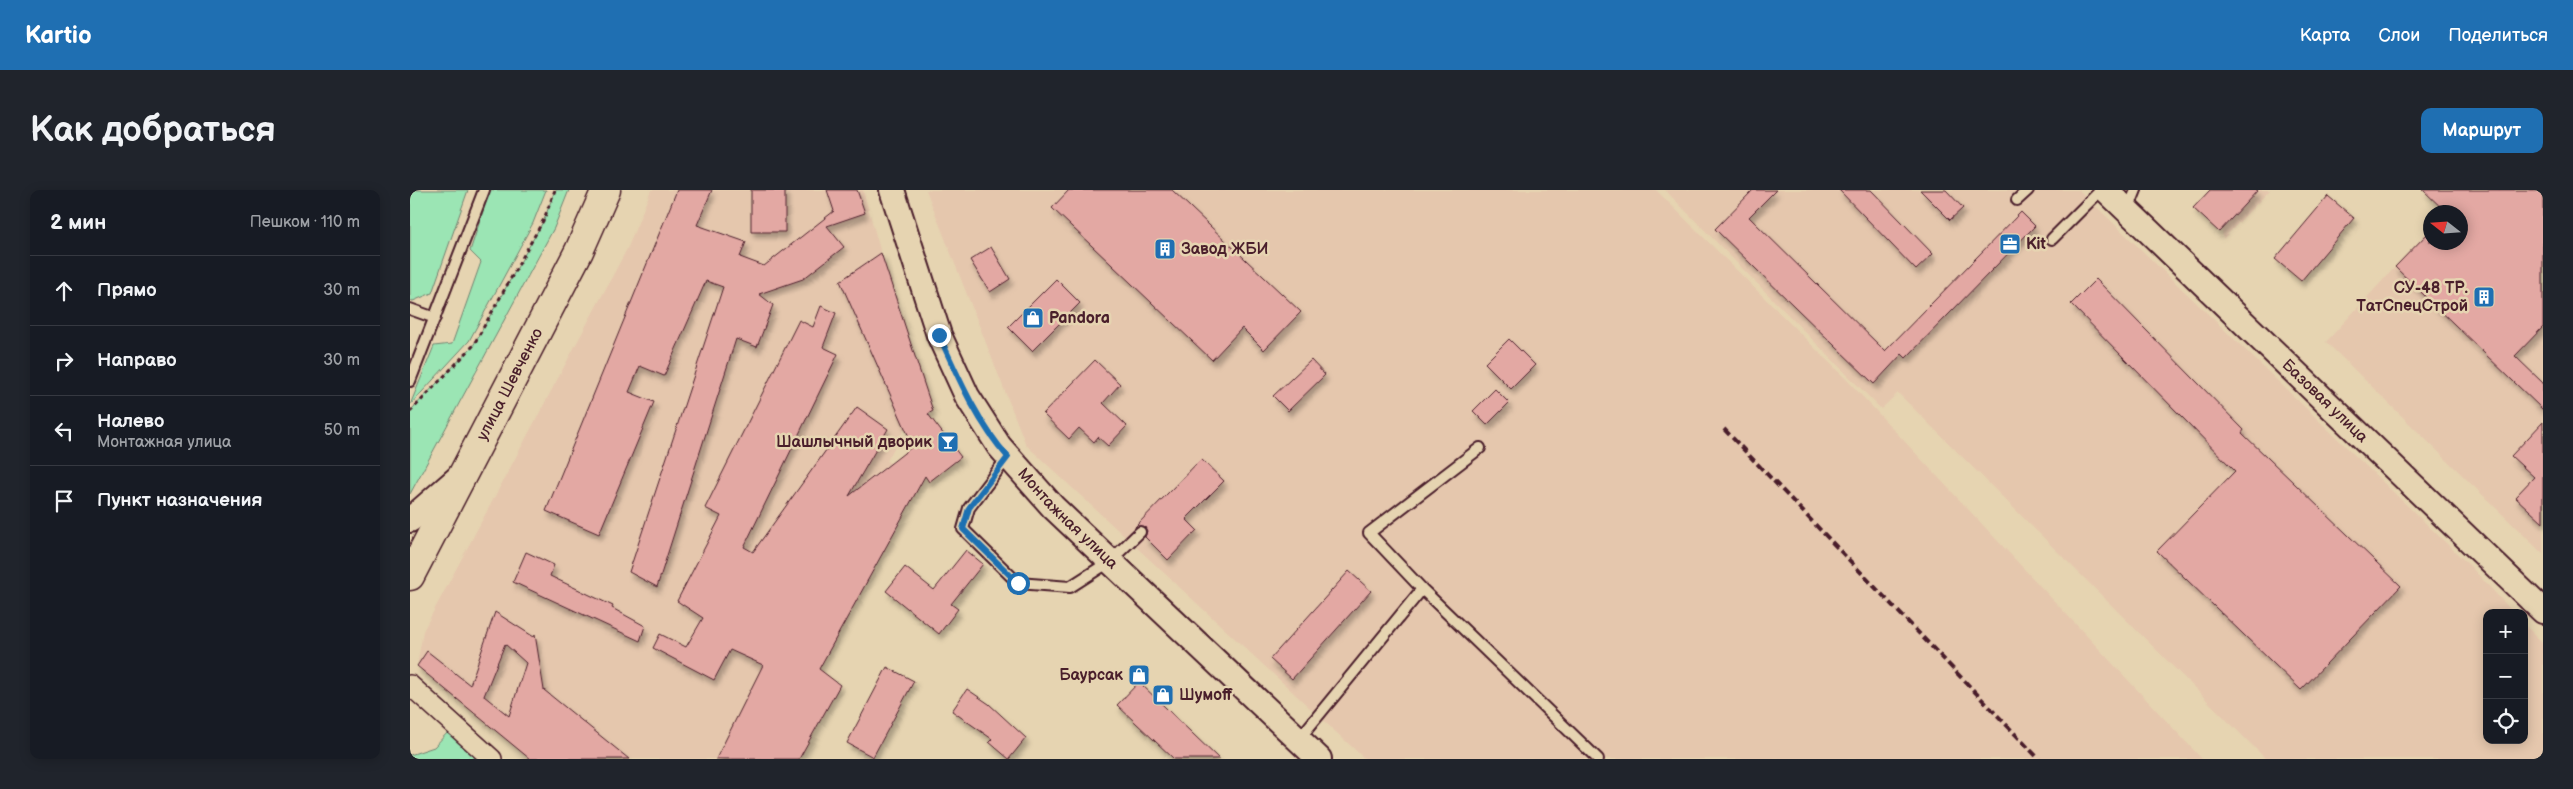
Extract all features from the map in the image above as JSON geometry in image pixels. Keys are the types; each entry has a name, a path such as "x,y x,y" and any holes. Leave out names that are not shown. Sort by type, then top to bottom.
{"main road":[{"name":"улица Шевченко","path":"410,576 579,250 606,190"}],"street":[{"name":"Монтажная улица","path":"892,190 939,335 967,396 998,446 1053,507 1109,562 1319,759"},
{"name":"Базовая улица","path":"2106,190 2132,200 2543,611"},
{"path":"410,520 463,473"},
{"path":"410,685 492,759"}],"lane":[{"path":"410,381 484,190"},
{"path":"2052,239 2101,190"},
{"path":"410,309 435,318"},
{"path":"1480,448 1370,533 1422,589 1598,759"},
{"path":"1008,457 969,508 963,529 1018,583 1070,587 1109,562 1140,532"},
{"path":"1299,739 1422,589"}],"path":[{"path":"410,412 473,346 544,220 555,190"}],"shaded area":[{"path":"651,190 863,190 881,253 933,411 905,428 887,461 921,483 819,669 840,685 799,759 530,759 417,666 423,631 628,247"},
{"name":"Завод ЖБИ","path":"926,190 1656,190 1848,381 2202,759 1365,759 1026,445"},
{"path":"1665,190 2079,190 2470,566 2510,609 2483,609 2483,744 2528,744 2528,628 2543,643 2543,759 2266,759 1898,393 1881,409"},
{"path":"2218,190 2270,190 2223,239"},
{"name":"СУ-48 ТР. ТатСпецСтрой","path":"2466,190 2543,190 2543,554 2326,342 2423,237 2423,250 2468,250 2468,205 2452,205"}],"green space":[{"path":"410,190 468,190 432,293 413,301 410,300"},
{"path":"490,190 546,190 533,223 469,341 410,405 434,346 452,344 481,262 470,251"},
{"path":"555,190 569,190 554,228 410,494 410,411 473,346 544,220"},
{"path":"449,731 481,759 410,759 410,755 434,747"}],"building":[{"path":"677,190 712,190 697,225 746,242 740,257 764,266 834,211 827,190 857,190 865,213 827,226 844,247 803,279 759,294 773,305 757,347 736,339 657,587 629,572 723,287 706,281 664,376 640,366 629,392 654,402 599,534 546,511"},
{"path":"751,190 785,190 785,232 751,232"},
{"name":"Завод ЖБИ","path":"1069,190 1172,190 1301,312 1264,350 1242,328 1212,360 1052,208"},
{"path":"1753,190 1776,190 1749,217 1885,351 2021,212 2035,226 1906,358 1902,354 1874,384 1715,229"},
{"path":"1839,190 1871,190 1933,254 1916,270"},
{"path":"1920,190 1946,190 1963,208 1950,220"},
{"path":"2210,190 2258,190 2219,232 2193,208"},
{"name":"СУ-48 ТР. ТатСпецСтрой","path":"2423,190 2543,190 2543,327 2515,356 2543,383 2543,410 2395,267 2423,238 2423,250 2468,250 2468,205 2439,205"},
{"path":"2328,196 2354,218 2301,281 2275,259"},
{"path":"991,247 1010,279 990,292 970,260"},
{"path":"881,253 933,411 928,414 961,457 929,482 925,476 819,669 840,685 799,759 716,759 763,665 730,650 714,680 653,648 660,634 686,647 703,618 677,601 721,516 705,508 799,320 813,327 821,306 836,313 823,347 838,354 744,547 753,552 857,407 888,429 849,496 913,446 840,281"},
{"path":"1056,279 1080,303 1032,351 1008,327"},
{"path":"2096,279 2244,430 2242,433 2401,586 2301,690 2157,551 2235,471 2071,304"},
{"path":"1509,339 1535,365 1511,389 1485,363"},
{"path":"1095,360 1120,384 1103,403 1127,426 1108,446 1098,437 1094,442 1079,428 1069,439 1043,414"},
{"path":"1311,360 1325,375 1288,411 1273,396"},
{"path":"1495,389 1509,403 1487,425 1473,411"},
{"path":"2543,422 2543,523 2515,497 2534,477 2511,456"},
{"path":"1201,459 1224,481 1186,519 1197,530 1168,560 1145,537 1147,531 1145,527 1135,527"},
{"path":"966,550 983,564 951,604 958,609 939,634 886,591 905,567 934,590"},
{"path":"526,552 554,565 550,576 613,606 612,608 645,626 640,641 513,582"},
{"path":"1349,571 1371,591 1292,679 1270,659"},
{"path":"495,612 534,637 535,634 544,690 629,759 530,759 417,666 427,651 470,685","holes":["505,644 526,663 509,716 484,696"]},
{"path":"887,667 914,681 873,757 847,743"},
{"path":"1139,682 1219,759 1174,759 1117,705"},
{"path":"967,689 989,704 1026,738 1009,759 989,742 992,739 952,711"}],"railway":[{"path":"1724,429 2039,759"}],"place":[{"name":"Kit","path":"2010,244"},
{"name":"Завод ЖБИ","path":"1165,249"},
{"name":"СУ-48 ТР. ТатСпецСтрой","path":"2484,297"},
{"name":"Pandora","path":"1033,318"},
{"name":"Шашлычный дворик","path":"948,442"},
{"name":"Баурсак","path":"1139,675"},
{"name":"Шумоff","path":"1163,695"}],"route":[{"path":"939,335 967,396 998,446 1008,457 969,508 963,529 1018,583"}]}
